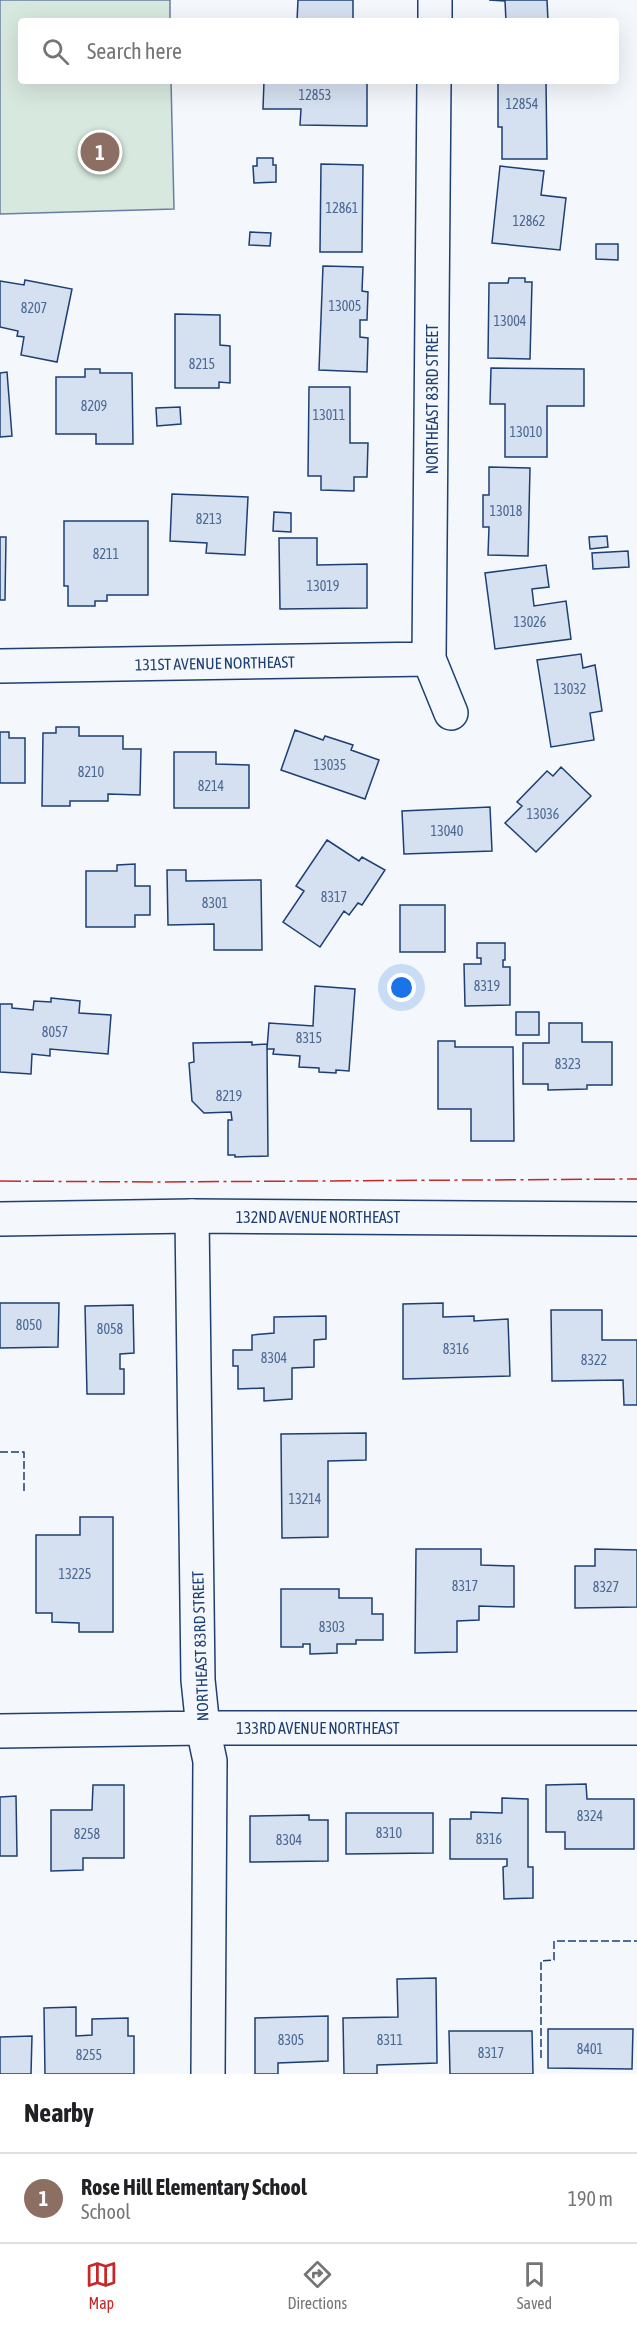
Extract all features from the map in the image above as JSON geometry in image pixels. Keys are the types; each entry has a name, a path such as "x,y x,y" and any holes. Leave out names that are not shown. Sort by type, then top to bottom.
{"street":[{"path":"435,0 435,18"},
{"name":"NORTHEAST 83RD STREET","path":"434,84 429,659 452,712"},
{"name":"131ST AVENUE NORTHEAST","path":"0,666 429,659"},
{"name":"NORTHEAST 83RD STREET","path":"192,1216 198,1680 203,1728 210,1761 208,2074"},
{"name":"132ND AVENUE NORTHEAST","path":"0,1219 192,1216 637,1219"},
{"name":"133RD AVENUE NORTHEAST","path":"0,1731 203,1728 637,1728"}],"shaded area":[{"path":"0,0 170,0 170,18 18,18 18,84 171,84 174,209 0,214"}],"building":[{"path":"298,0 353,0 353,18 297,18"},
{"path":"489,0 547,0 548,18 506,18 505,1"},
{"path":"264,84 367,84 367,126 300,125 301,109 263,109"},
{"path":"498,84 546,84 547,159 502,159 502,127 498,127"},
{"path":"257,158 273,158 273,165 276,165 276,182 254,183 253,166 257,166"},
{"path":"321,164 363,165 362,252 320,252"},
{"path":"500,166 544,171 541,195 566,198 560,250 492,243"},
{"path":"250,232 271,233 270,246 249,245"},
{"path":"596,244 618,244 618,260 596,259"},
{"path":"323,266 363,267 362,291 368,292 367,320 360,320 360,337 368,338 367,372 319,370"},
{"path":"509,278 525,278 525,282 532,282 530,359 488,358 489,283 508,283"},
{"path":"25,280 72,289 57,362 21,355 24,337 17,336 18,331 0,327 0,281 24,285"},
{"path":"175,314 220,315 220,345 230,346 230,383 219,382 219,388 175,388"},
{"path":"491,368 584,369 584,406 547,406 547,457 505,457 505,404 490,404"},
{"path":"85,369 100,369 100,373 132,373 133,444 96,444 96,434 56,434 56,377 85,377"},
{"path":"7,372 12,436 0,437 0,373"},
{"path":"309,387 350,387 350,443 368,443 367,477 354,477 354,491 321,490 321,476 308,476"},
{"path":"180,407 181,424 157,426 156,408"},
{"path":"489,467 530,468 528,556 488,555 489,527 483,527 483,495 489,495"},
{"path":"172,494 248,497 245,555 206,553 207,543 170,541"},
{"path":"274,512 291,513 291,532 273,531"},
{"path":"64,521 148,521 148,595 107,595 107,601 95,601 95,606 68,606 68,586 64,586"},
{"path":"607,536 608,547 590,549 589,537"},
{"path":"0,537 6,537 5,600 0,600"},
{"path":"279,538 317,538 317,565 367,564 367,608 280,609"},
{"path":"628,551 629,567 593,569 592,553"},
{"path":"546,565 549,587 532,589 534,606 566,601 571,639 495,649 485,573"},
{"path":"581,654 583,668 595,665 602,711 590,713 594,740 551,747 537,660"},
{"path":"56,727 79,727 79,736 123,736 123,749 141,749 140,795 108,794 108,801 70,801 70,806 42,806 43,733 56,733"},
{"path":"295,730 323,740 325,736 353,745 351,750 379,760 365,799 281,770"},
{"path":"0,732 9,732 9,738 25,738 25,783 0,783"},
{"path":"174,752 216,752 216,764 249,765 249,808 174,808"},
{"path":"561,767 591,796 536,852 505,823 522,806 517,802 547,771 553,776"},
{"path":"490,807 492,851 404,854 402,811"},
{"path":"327,840 359,861 362,857 385,870 362,905 358,903 349,915 344,911 320,947 283,922 304,891 296,886"},
{"path":"135,864 135,886 150,886 150,915 135,915 135,927 86,927 86,871 117,871 117,865"},
{"path":"167,870 186,870 186,881 261,880 262,950 214,950 214,924 168,925"},
{"path":"400,905 445,905 445,952 400,952"},
{"path":"477,943 505,943 503,967 510,967 510,1005 465,1006 464,964 481,964 481,958 477,958"},
{"path":"315,986 355,989 349,1071 319,1072 319,1068 299,1067 300,1056 273,1054 274,1049 267,1049 269,1023 313,1026"},
{"path":"51,998 80,1001 79,1013 111,1015 108,1054 50,1049 50,1056 32,1054 31,1074 0,1072 0,1004 12,1004 12,1008 33,1010 34,1001 51,1002"},
{"path":"516,1012 539,1012 539,1035 516,1035"},
{"path":"549,1023 582,1023 582,1042 612,1042 612,1085 587,1085 587,1089 548,1090 548,1084 523,1084 523,1043 549,1043"},
{"path":"438,1041 455,1041 455,1047 513,1047 514,1141 471,1141 471,1109 438,1109"},
{"path":"252,1042 252,1045 267,1044 268,1156 235,1157 235,1155 228,1155 228,1120 232,1120 231,1112 204,1113 192,1101 189,1063 194,1062 193,1043"},
{"path":"0,1303 59,1303 58,1347 0,1348"},
{"path":"443,1303 443,1317 474,1316 474,1321 508,1319 510,1376 403,1379 403,1304"},
{"path":"133,1305 134,1353 120,1354 120,1369 124,1369 124,1394 87,1394 85,1306"},
{"path":"551,1310 602,1310 602,1340 637,1340 637,1405 624,1405 623,1380 552,1381"},
{"path":"326,1316 326,1339 314,1340 314,1367 292,1368 292,1399 264,1401 264,1388 238,1389 238,1366 233,1366 233,1350 252,1350 252,1335 274,1333 274,1317"},
{"path":"366,1433 366,1460 328,1461 328,1537 282,1538 281,1434"},
{"path":"80,1517 113,1517 113,1632 79,1632 79,1623 52,1622 52,1613 36,1613 36,1535 80,1535"},
{"path":"416,1549 481,1549 481,1565 514,1566 514,1607 479,1606 479,1620 457,1621 457,1652 415,1653"},
{"path":"595,1549 637,1550 637,1607 575,1608 575,1566 595,1566"},
{"path":"281,1589 339,1589 339,1598 372,1598 372,1614 383,1614 383,1640 356,1640 356,1644 337,1644 337,1653 310,1654 310,1644 303,1644 303,1647 281,1647"},
{"path":"586,1784 587,1799 634,1799 634,1849 565,1849 565,1832 546,1832 546,1785"},
{"path":"93,1785 124,1785 124,1858 83,1858 83,1870 51,1871 51,1810 92,1810"},
{"path":"16,1796 17,1856 0,1856 0,1797"},
{"path":"502,1798 528,1799 528,1867 533,1867 533,1898 504,1899 503,1867 507,1866 507,1859 450,1859 450,1819 471,1819 471,1812 502,1813"},
{"path":"346,1813 433,1813 433,1853 346,1854"},
{"path":"309,1815 309,1820 328,1820 328,1861 250,1862 250,1816"},
{"path":"436,1978 437,2063 377,2065 377,2074 344,2074 343,2018 398,2017 397,1979"},
{"path":"76,2007 76,2036 92,2035 92,2019 128,2018 128,2036 134,2036 134,2074 45,2074 44,2008"},
{"path":"328,2016 328,2061 278,2063 278,2074 255,2074 255,2018"},
{"path":"548,2029 633,2029 632,2069 548,2068"},
{"path":"449,2031 532,2031 533,2074 450,2074"},
{"path":"32,2036 31,2074 0,2074 0,2037"}],"fence":[{"path":"0,1452 24,1452 24,1491"},
{"path":"541,2058 541,1961 554,1960 554,1941 637,1941"}],"power":[{"path":"0,1181 637,1179"}],"place":[{"name":"Rose Hill Elementary School","path":"100,152"}]}
